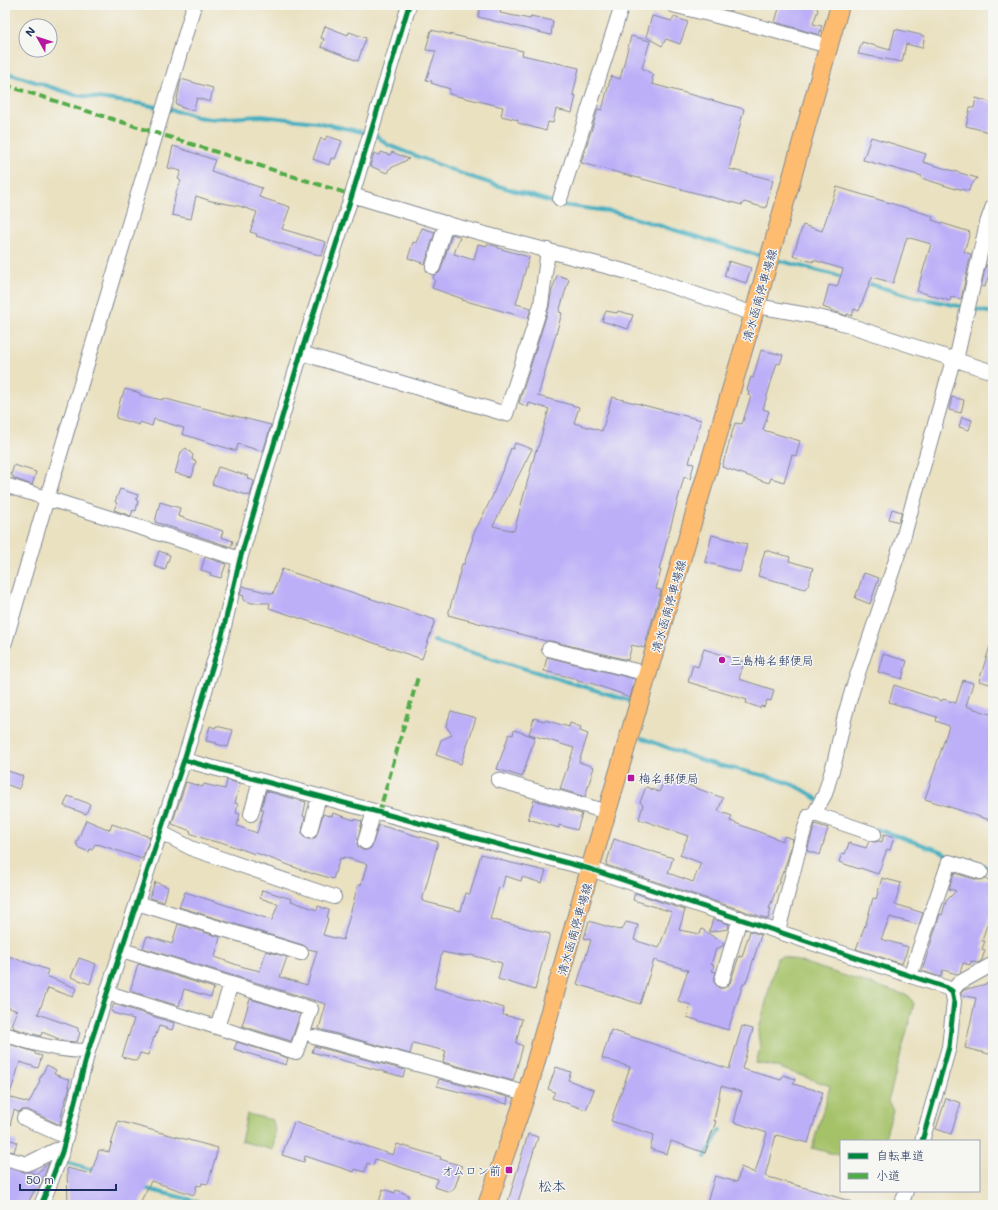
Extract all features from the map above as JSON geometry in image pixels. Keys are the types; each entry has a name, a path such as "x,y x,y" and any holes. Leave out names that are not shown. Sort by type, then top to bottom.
{"main road":[{"name":"清水函南停車場線","path":"487,1205 526,1093 590,869 755,310 840,5"}],"street":[{"path":"5,642 46,498 194,5"},
{"path":"41,1205 64,1143 88,1051 184,760 222,635 240,559 301,353 352,195 409,5"},
{"path":"560,199 622,5"},
{"path":"673,5 761,27 828,46"},
{"path":"352,195 446,223 639,275 755,310 808,315 836,321 993,372"},
{"path":"778,931 802,837 810,816 818,806 835,760 845,715 853,688 902,542 955,360 987,223 993,206"},
{"path":"432,267 446,223"},
{"path":"301,353 506,414 541,305 548,250"},
{"path":"5,485 240,559"},
{"path":"548,649 648,674"},
{"path":"184,760 590,869 947,988 952,991 954,1001 949,1046 922,1140"},
{"path":"498,780 607,812"},
{"path":"251,814 260,781"},
{"path":"310,831 319,796"},
{"path":"818,806 874,834"},
{"path":"365,842 374,811"},
{"path":"160,832 193,849 334,897"},
{"path":"910,976 949,862 981,872"},
{"path":"137,903 301,953"},
{"path":"722,980 740,918"},
{"path":"108,993 296,1052 311,1009 122,950"},
{"path":"952,991 959,983 993,965"},
{"path":"216,1027 231,984"},
{"path":"5,1034 36,1045 57,1049 88,1051"},
{"path":"314,1037 526,1093"},
{"path":"24,1118 64,1143"},
{"path":"5,1158 27,1164 56,1150 64,1143"},
{"path":"901,1205 906,1192"}],"green space":[{"path":"782,956 909,996 914,1004 888,1102 893,1110 884,1140 840,1140 840,1156 812,1148 830,1086 777,1067 756,1063 760,1048 758,1033 777,958"},
{"path":"247,1114 273,1120 275,1132 273,1150 241,1141"}],"building":[{"path":"481,5 502,5 500,13 530,19 531,16 553,21 551,35 478,17"},
{"path":"780,5 815,5 818,10 813,24 822,26 819,35 775,22"},
{"path":"652,16 672,21 674,17 688,22 680,44 666,39 662,46 646,37"},
{"path":"325,26 348,35 349,32 366,38 358,61 321,47 324,39 321,38"},
{"path":"895,29 925,36 922,48 906,44 902,62 858,54 862,42 890,50"},
{"path":"431,30 523,51 522,55 579,68 573,95 576,96 572,113 556,109 553,123 548,122 546,131 518,123 518,120 501,116 503,107 449,94 450,89 426,80 436,51 426,50"},
{"path":"631,36 650,41 642,68 654,75 652,84 744,109 729,169 773,180 766,208 744,202 742,205 581,163 598,109 602,110 611,76 620,79"},
{"path":"181,79 213,88 210,102 197,98 193,111 180,107 181,106 176,104"},
{"path":"976,98 993,103 993,116 989,132 966,126 970,108 974,108"},
{"path":"327,136 342,141 335,159 331,158 329,165 313,159 321,138 325,140"},
{"path":"871,137 926,154 923,162 977,178 970,187 969,191 956,189 921,178 922,176 863,160"},
{"path":"173,146 215,160 211,171 262,188 259,197 290,207 282,229 326,242 322,256 256,236 257,234 250,232 257,212 239,206 211,201 196,196 191,219 172,215 176,192 181,181 178,179 181,171 168,168"},
{"path":"381,152 390,155 392,152 409,159 389,169 387,173 370,166 374,153 380,155"},
{"path":"837,187 933,216 932,220 970,232 964,252 971,254 961,299 951,297 950,301 917,291 931,244 907,237 893,283 872,277 859,311 854,309 852,316 847,314 847,316 823,307 829,285 837,287 843,269 793,256 803,225 822,231"},
{"path":"422,228 435,232 425,264 408,258 413,242 416,243"},
{"path":"452,234 460,237 454,254 474,260 478,244 487,246 487,244 499,247 498,248 529,257 516,304 531,308 528,318 462,300 463,299 432,288 435,280 433,279 434,275 439,273 441,269"},
{"path":"729,261 751,268 746,283 724,276"},
{"path":"986,265 991,267 985,287 981,286"},
{"path":"557,275 569,279 559,312 562,313 538,396 579,407 574,423 602,431 612,397 701,420 689,463 694,464 690,479 684,477 659,570 661,570 656,589 661,590 644,648 632,645 628,660 546,641 448,615 462,564 464,564 473,538 472,537 492,497 511,448 513,449 515,443 532,449 493,526 514,531 549,409 529,403 528,407 519,403 549,307 551,294"},
{"path":"606,311 617,313 618,311 633,315 628,329 602,321"},
{"path":"761,350 783,355 780,364 777,363 763,409 769,411 763,430 800,441 796,456 792,455 784,482 771,478 769,483 722,467 735,423 742,424 751,396 748,395 749,391 747,390 751,377 753,378"},
{"path":"125,389 140,393 140,395 162,400 163,398 271,425 264,449 261,451 238,444 236,451 182,434 184,428 154,419 152,426 140,422 139,425 116,418 121,397"},
{"path":"952,397 964,400 961,413 949,410"},
{"path":"962,417 972,420 969,430 959,427"},
{"path":"186,448 193,455 192,460 196,461 192,477 175,473 181,452"},
{"path":"14,465 36,472 32,485 13,478 11,475"},
{"path":"218,467 248,476 247,478 254,481 250,496 212,484"},
{"path":"120,489 138,495 136,500 138,501 136,511 133,510 131,516 114,510 117,503 115,502"},
{"path":"160,502 180,508 178,516 223,531 221,537 233,541 231,547 155,522"},
{"path":"892,509 902,512 899,522 889,519"},
{"path":"712,535 747,544 740,572 705,562"},
{"path":"765,550 790,557 789,561 813,568 808,585 805,589 758,576"},
{"path":"159,551 170,555 165,570 154,566"},
{"path":"205,557 226,564 221,578 210,575 211,573 201,570"},
{"path":"282,569 435,620 422,659 269,608 270,603 252,603 243,600 244,596 240,595 242,586 273,594"},
{"path":"864,573 879,578 870,604 855,598"},
{"path":"991,643 993,644 993,685 979,681"},
{"path":"704,649 744,662 739,679 774,690 771,701 767,700 764,707 761,706 760,708 746,703 747,700 688,682 693,665 698,667"},
{"path":"883,654 907,661 902,679 878,672"},
{"path":"547,657 635,679 630,698 593,684 577,681 578,679 544,671"},
{"path":"963,680 973,683 966,706 993,715 993,821 925,799 949,726 936,721 937,717 889,702 894,685 942,701 943,699 956,703"},
{"path":"451,711 476,718 461,764 436,755 441,740 452,735 446,726"},
{"path":"534,718 569,727 570,723 581,727 580,731 588,734 579,762 594,767 585,797 560,789 574,748 529,734"},
{"path":"210,726 233,730 228,747 206,741"},
{"path":"514,730 535,737 522,777 497,769 509,734 513,735"},
{"path":"5,770 23,776 19,789 5,784"},
{"path":"666,777 723,798 718,811 732,816 730,821 783,841 784,836 793,839 788,858 769,909 771,909 768,919 606,865 614,839 673,858 668,873 693,882 701,863 680,855 688,836 639,819 643,805 640,802 646,787 659,792"},
{"path":"227,780 240,784 235,803 238,804 236,813 240,814 237,826 257,833 264,809 261,809 266,791 306,802 302,833 304,837 308,839 316,837 323,814 332,816 333,813 362,821 357,844 359,848 363,850 371,848 379,825 438,842 422,901 461,911 466,893 470,894 481,854 503,861 546,871 542,883 522,877 521,881 505,876 502,888 499,887 490,919 550,934 535,990 498,979 502,963 471,955 462,956 442,952 434,988 504,1008 503,1015 522,1019 516,1043 523,1046 513,1081 443,1062 446,1051 413,1043 410,1054 319,1029 326,1004 143,948 147,936 172,944 178,924 220,937 215,957 240,966 260,971 266,951 287,957 280,977 307,985 317,951 308,949 303,945 179,907 185,892 272,920 278,904 260,898 262,890 292,899 291,901 317,910 318,906 329,910 323,935 343,940 358,885 361,885 367,864 343,857 343,859 340,858 333,879 313,874 221,842 205,839 190,833 191,831 172,824 186,782 203,787 204,784 225,789"},
{"path":"68,796 90,804 86,814 64,806"},
{"path":"534,800 582,814 577,830 559,825 559,828 528,819"},
{"path":"86,820 110,830 112,824 150,837 142,859 98,844 95,844 89,852 77,847 78,845 76,844"},
{"path":"815,824 828,828 820,855 807,851"},
{"path":"884,834 894,837 890,850 887,849 878,874 839,862 842,853 845,854 849,843 866,848 869,841 882,842"},
{"path":"954,873 978,880 986,879 993,881 993,904 982,941 985,941 982,949 985,950 982,960 978,963 971,961 970,965 963,963 960,973 957,974 943,970 941,977 922,971 940,914 942,915 946,901 956,891 949,889"},
{"path":"882,878 901,883 895,904 923,913 919,925 890,917 881,939 908,947 902,964 856,949 867,920 873,898 876,899"},
{"path":"155,882 168,887 164,902 151,898 150,896"},
{"path":"635,893 685,910 679,930 700,934 702,929 724,944 716,949 711,964 714,965 712,971 716,972 714,982 719,988 724,988 730,983 739,956 742,957 750,931 761,935 749,974 745,984 743,984 728,1030 687,1017 691,1005 678,1001 688,970 654,960 640,1004 577,984 591,940 584,938 589,921 619,930 622,930 626,922 638,925 634,940 659,948 672,912 633,900"},
{"path":"713,919 729,924 728,929 709,932"},
{"path":"5,955 48,970 46,976 76,988 73,997 48,988 38,1014 78,1028 80,1033 77,1042 64,1041 42,1032 41,1036 13,1028 14,1026 11,1025 17,1011 5,1006"},
{"path":"79,958 96,964 90,984 71,977"},
{"path":"138,964 214,988 211,997 184,989 179,1006 130,991"},
{"path":"993,982 993,1055 965,1048 976,998 961,995 961,993 964,990"},
{"path":"250,999 300,1014 291,1041 242,1026"},
{"path":"114,1004 174,1023 172,1030 159,1026 148,1055 140,1053 137,1061 122,1057 134,1019 113,1013 111,1011"},
{"path":"742,1026 753,1029 742,1069 781,1080 783,1075 795,1079 793,1084 823,1092 808,1143 776,1135 765,1176 853,1202 852,1205 706,1205 715,1176 737,1182 741,1167 755,1173 767,1133 734,1122 742,1092 721,1086 714,1121 716,1121 705,1153 671,1141 667,1154 650,1149 654,1135 611,1121 630,1067 602,1058 611,1030 729,1069"},
{"path":"237,1042 288,1058 286,1065 234,1049"},
{"path":"6,1043 35,1052 35,1054 42,1056 38,1068 20,1062 9,1097 29,1103 47,1065 56,1070 54,1074 70,1080 68,1086 70,1087 63,1108 60,1125 28,1110 18,1112 14,1110 8,1133 5,1133"},
{"path":"314,1046 405,1070 403,1077 312,1052"},
{"path":"556,1067 571,1072 568,1080 594,1090 586,1110 552,1098 555,1092 548,1089"},
{"path":"439,1079 508,1097 507,1104 437,1086"},
{"path":"946,1098 961,1103 951,1134 936,1129"},
{"path":"118,1121 218,1148 208,1184 202,1183 201,1186 197,1185 194,1195 151,1181 139,1205 68,1205 67,1168 91,1174 99,1150 109,1152"},
{"path":"294,1122 393,1155 397,1144 441,1157 440,1159 462,1166 455,1187 450,1192 435,1187 438,1179 375,1159 373,1165 367,1163 365,1172 355,1169 354,1172 305,1156 304,1162 282,1155"},
{"path":"528,1134 538,1137 517,1205 507,1205"},
{"path":"5,1138 17,1142 14,1152 5,1150"},
{"path":"49,1163 41,1184 37,1190 35,1189 27,1205 13,1205 5,1201 5,1167 36,1174"},
{"path":"383,1189 395,1193 396,1190 409,1195 405,1205 378,1205"}],"waterway":[{"path":"5,72 75,95 142,104 197,117 210,119 261,116 316,122 367,133"},
{"path":"374,134 388,145 465,175 502,187 562,205 614,212 764,257"},
{"path":"773,259 846,278"},
{"path":"866,283 915,297 993,313"},
{"path":"434,641 631,701 630,704"},
{"path":"642,738 714,764 783,781 808,792 818,800"},
{"path":"876,829 941,851 952,857"},
{"path":"980,865 993,869"},
{"path":"705,1157 720,1130"},
{"path":"61,1161 97,1171"},
{"path":"25,1176 28,1172 42,1164"},
{"path":"143,1188 192,1200 205,1205"}],"marked path":[{"path":"5,85 352,195"},
{"path":"379,813 418,677"}],"cycle path":[{"path":"41,1205 62,1152 88,1051 184,760 222,635 240,559 301,353 352,195 409,5"},
{"path":"184,760 590,869 947,988 952,991 954,1001 949,1047 922,1140"}],"place":[{"name":"三島梅名郵便局","path":"722,660"},
{"name":"梅名郵便局","path":"631,778"},
{"name":"オムロン前","path":"509,1170"}],"district":[{"name":"松本","path":"552,1185"}]}
